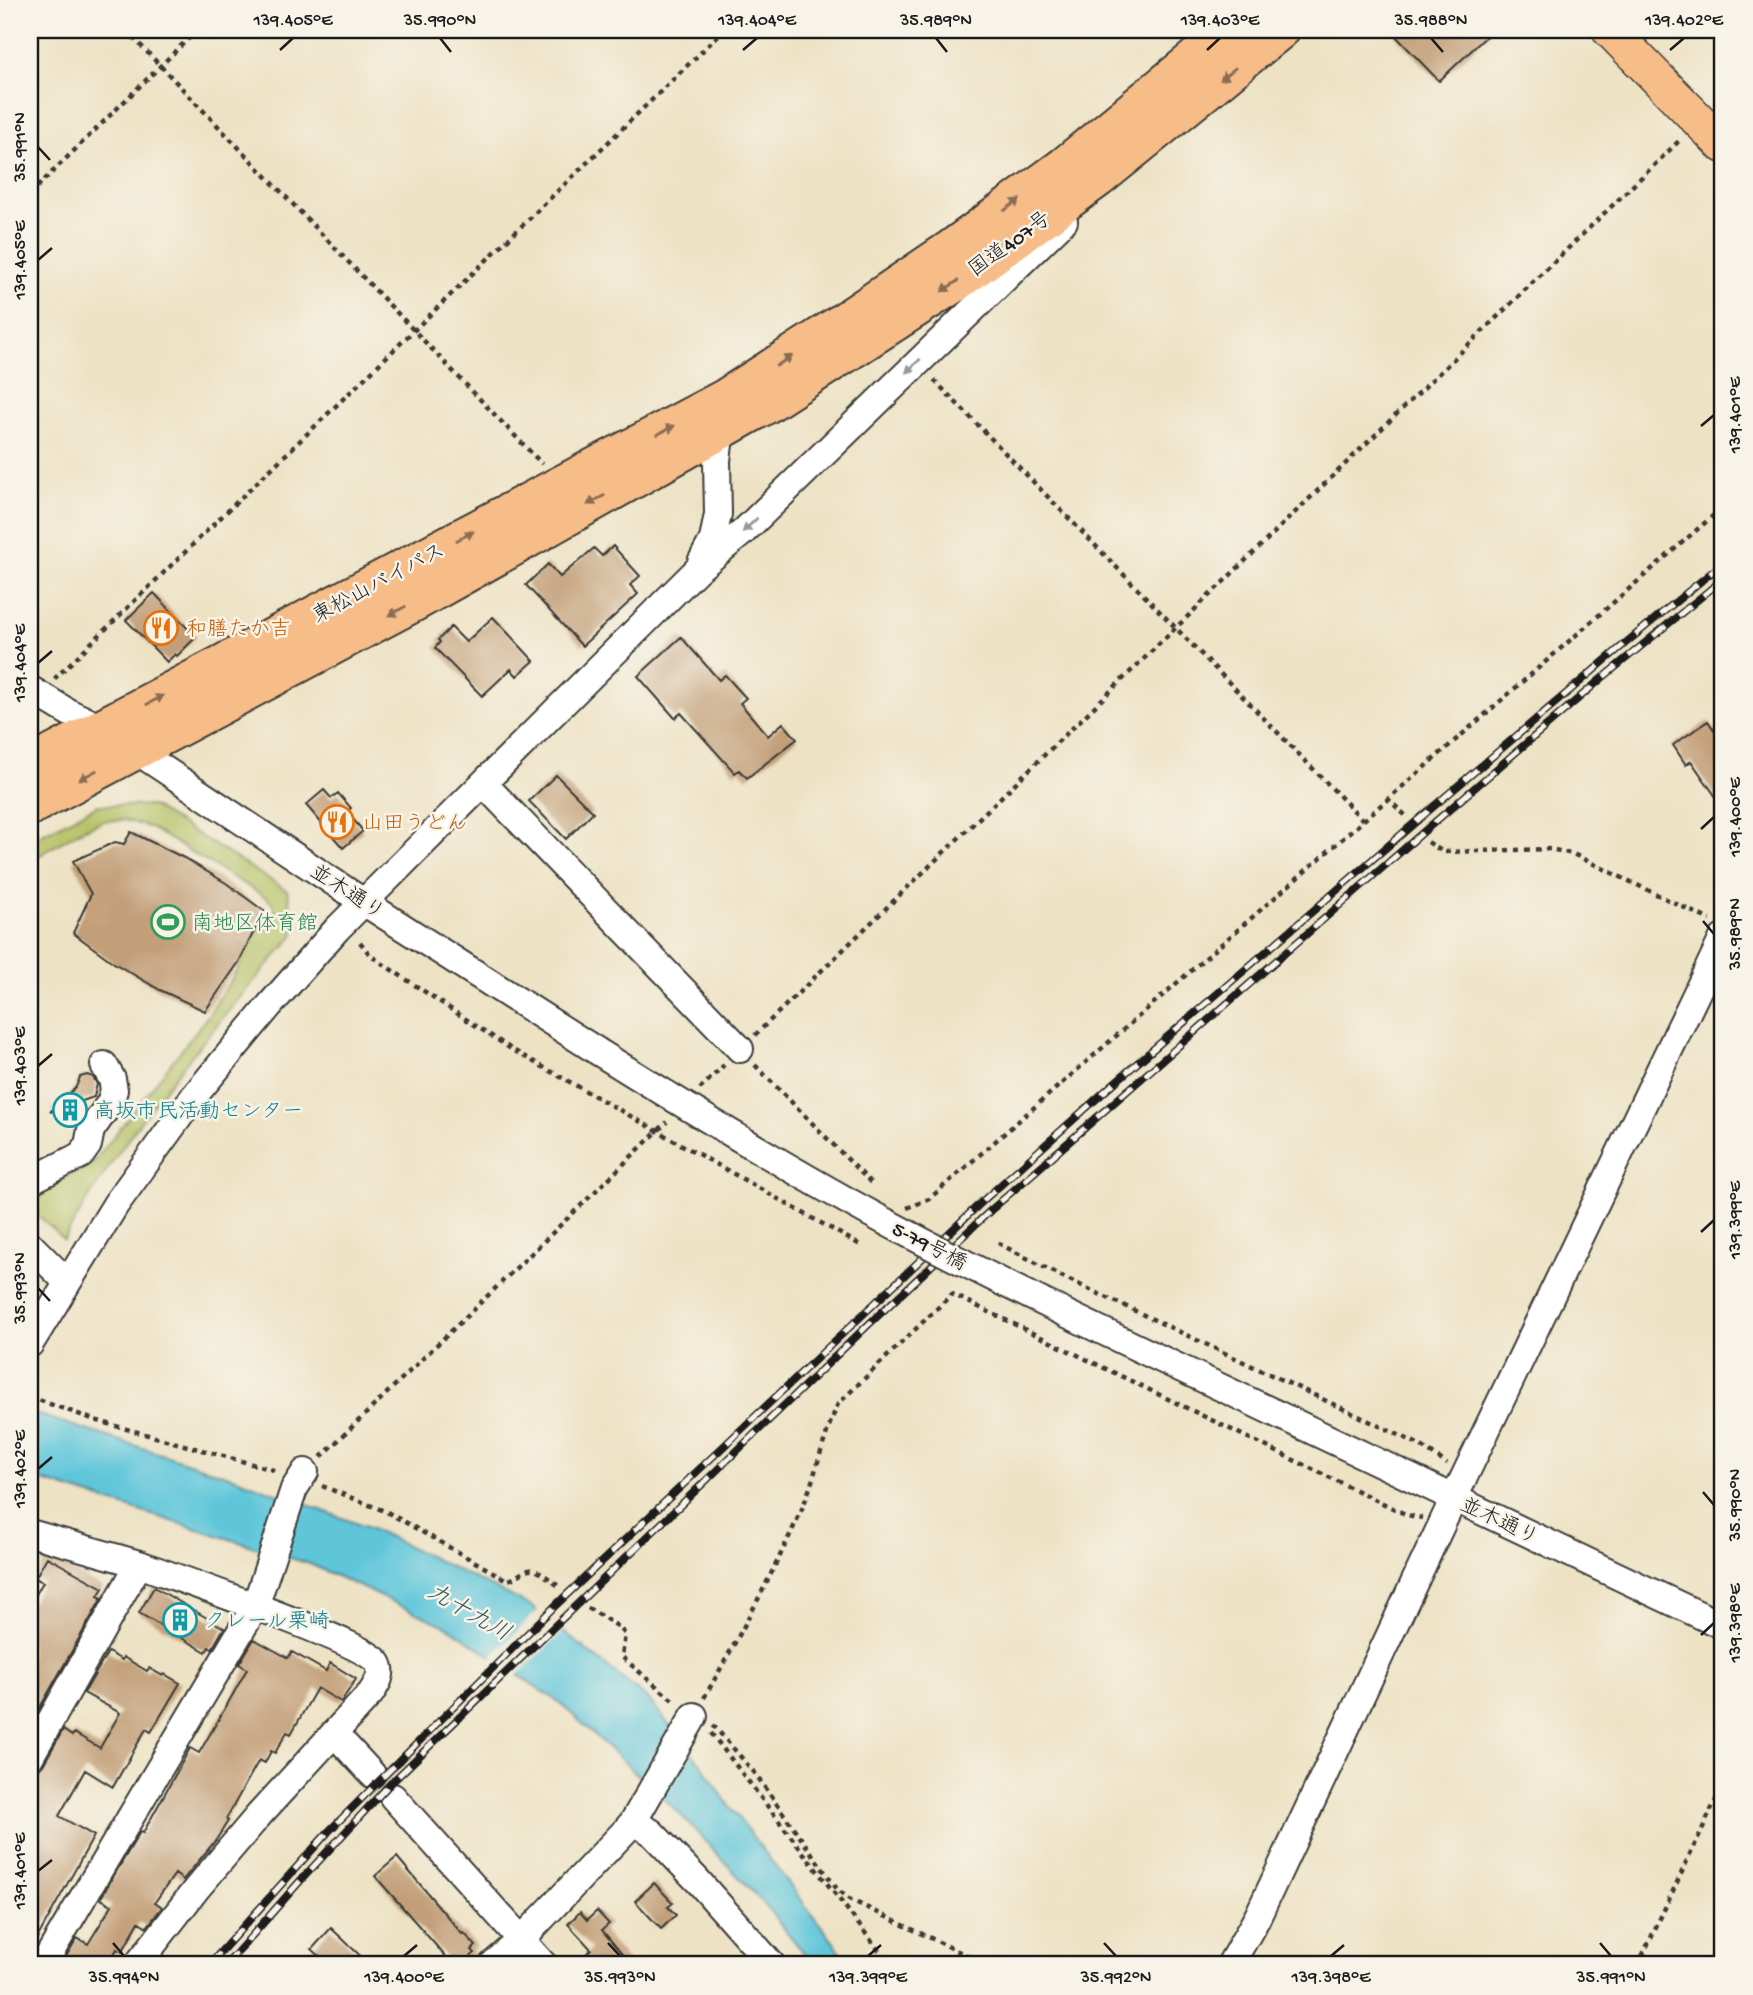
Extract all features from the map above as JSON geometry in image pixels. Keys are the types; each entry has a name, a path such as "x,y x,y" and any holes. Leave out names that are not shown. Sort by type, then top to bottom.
{"highway":[{"name":"国道407号","path":"723,415 1045,181 1230,30"},
{"name":"国道407号","path":"723,415 765,405 956,282 1098,178 1280,30"},
{"name":"東松山バイパス","path":"30,766 559,487 723,415"},
{"name":"東松山バイパス","path":"30,806 418,600 723,415"}],"main road":[{"path":"1610,30 1712,132"}],"street":[{"path":"30,1344 116,1204 195,1095 328,939 697,570 743,532 1067,218 1098,178"},
{"path":"697,570 713,540 718,514 717,461 723,415"},
{"name":"並木通り","path":"34,692 102,728 365,903 597,1052"},
{"path":"484,784 740,1049"},
{"path":"1230,1965 1257,1917 1717,929"},
{"name":"5-79号橋","path":"597,1052 752,1146 899,1229 1007,1285 1277,1414"},
{"path":"30,1181 81,1155 88,1145 91,1130 110,1103 114,1090 112,1079 104,1065"},
{"path":"30,1245 67,1282"},
{"name":"並木通り","path":"1277,1414 1453,1500 1723,1626"},
{"path":"43,1965 259,1596 298,1479"},
{"path":"33,1540 139,1564 259,1596 364,1653 377,1662 380,1670 379,1681 371,1693 259,1815 137,1965"},
{"path":"30,1756 139,1564"},
{"path":"492,1965 521,1940 636,1817 693,1719"},
{"path":"334,1733 372,1774"},
{"path":"393,1797 544,1965"},
{"path":"636,1817 772,1965"}],"path":[{"path":"126,30 414,328 548,470 559,487"},
{"path":"30,194 197,30"},
{"path":"34,692 724,30"},
{"path":"880,1192 740,1049 1177,628 1712,132"},
{"path":"933,379 1363,820"},
{"path":"898,1204 906,1208 929,1199 1723,507"},
{"path":"1387,798 1405,816"},
{"path":"1428,842 1443,852 1550,849 1573,854 1717,929"},
{"path":"360,943 371,956 511,1049 862,1246"},
{"path":"298,1479 659,1130"},
{"path":"693,1719 745,1627 802,1509 828,1425 838,1405 952,1294 1407,1514 1453,1500 1443,1459 1420,1445 1061,1276 998,1243"},
{"path":"30,1398 98,1421 298,1479 387,1512 508,1580 529,1570 536,1571 561,1588"},
{"path":"588,1608 619,1627 625,1634 622,1657 693,1719 734,1761 837,1900 890,1965"},
{"path":"693,1719 707,1719 739,1754 837,1889 849,1899 988,1965"},
{"path":"1638,1965 1723,1785"}],"green space":[{"path":"98,805 152,806 288,891 294,935 201,1044 142,1119 114,1158 64,1240 31,1209 55,1179 86,1168 96,1159 207,1017 235,974 257,930 268,928 276,912 267,898 149,827 124,820 103,821 80,831 30,861 30,840"}],"water":[{"name":"九十九川","path":"30,1412 236,1478 379,1532 531,1606 649,1700 705,1769 727,1803 851,1965 814,1965 764,1904 679,1813 561,1704 450,1628 310,1564 30,1477"}],"pier":[{"path":"540,1608 566,1629 515,1677 489,1659"}],"building":[{"path":"1390,30 1493,30 1439,81"},
{"path":"613,546 640,576 630,585 638,594 582,646 526,585 548,564 560,577 594,548 602,556"},
{"name":"和膳たか吉","path":"154,593 196,637 167,662 126,620"},
{"path":"493,617 534,661 517,676 511,669 482,696 435,648 440,642 438,640 451,627 466,642"},
{"path":"681,637 719,680 725,675 746,698 740,703 768,736 783,723 797,739 747,778 739,770 735,773 681,713 675,718 638,676"},
{"path":"1708,721 1723,743 1723,807 1691,761 1686,765 1673,745"},
{"path":"556,775 593,812 566,839 529,801"},
{"name":"山田うどん","path":"324,790 331,798 338,793 351,808 347,812 363,831 343,848 306,805"},
{"name":"南地区体育館","path":"131,832 184,858 226,883 264,911 239,962 205,1011 160,990 114,963 73,933 91,894 73,861 115,842 124,844"},
{"path":"80,1077 93,1077 97,1084 94,1097 50,1112 76,1087"},
{"path":"47,1557 103,1588 98,1596 102,1598 30,1725 30,1605 43,1582 35,1578"},
{"name":"クレール栗崎","path":"154,1587 224,1628 212,1649 209,1647 206,1652 139,1613"},
{"path":"254,1639 288,1658 292,1652 326,1671 330,1663 356,1679 341,1702 317,1688 291,1734 287,1732 275,1753 271,1751 265,1763 259,1760 216,1840 183,1880 175,1874 155,1902 162,1907 147,1927 139,1922 122,1952 117,1949 108,1965 73,1965 64,1960 77,1938 88,1944 112,1905 101,1899 104,1892 140,1832 143,1833 190,1748 199,1753 247,1669 239,1664"},
{"path":"108,1652 180,1683 151,1732 146,1729 113,1787 85,1770 59,1816 94,1836 30,1951 30,1773 43,1765 63,1730 72,1736 74,1733 100,1748 120,1713 84,1693"},
{"path":"397,1857 462,1934 476,1946 472,1950 475,1953 461,1965 453,1965 375,1876"},
{"path":"654,1883 673,1903 668,1907 676,1915 661,1929 635,1901"},
{"path":"597,1911 609,1924 602,1930 631,1965 594,1965 585,1955 591,1949 568,1924 580,1912 587,1920"},
{"path":"331,1928 370,1965 329,1965 312,1949"}],"railway":[{"path":"209,1965 329,1831 557,1604 986,1198 1113,1084 1433,807 1723,563"},
{"path":"226,1965 389,1785 991,1210 1429,827 1601,679 1723,579"}],"place":[{"name":"和膳たか吉","path":"161,628"},
{"name":"山田うどん","path":"337,822"},
{"name":"南地区体育館","path":"168,922"},
{"name":"高坂市民活動センター","path":"70,1110"},
{"name":"クレール栗崎","path":"180,1620"}]}
